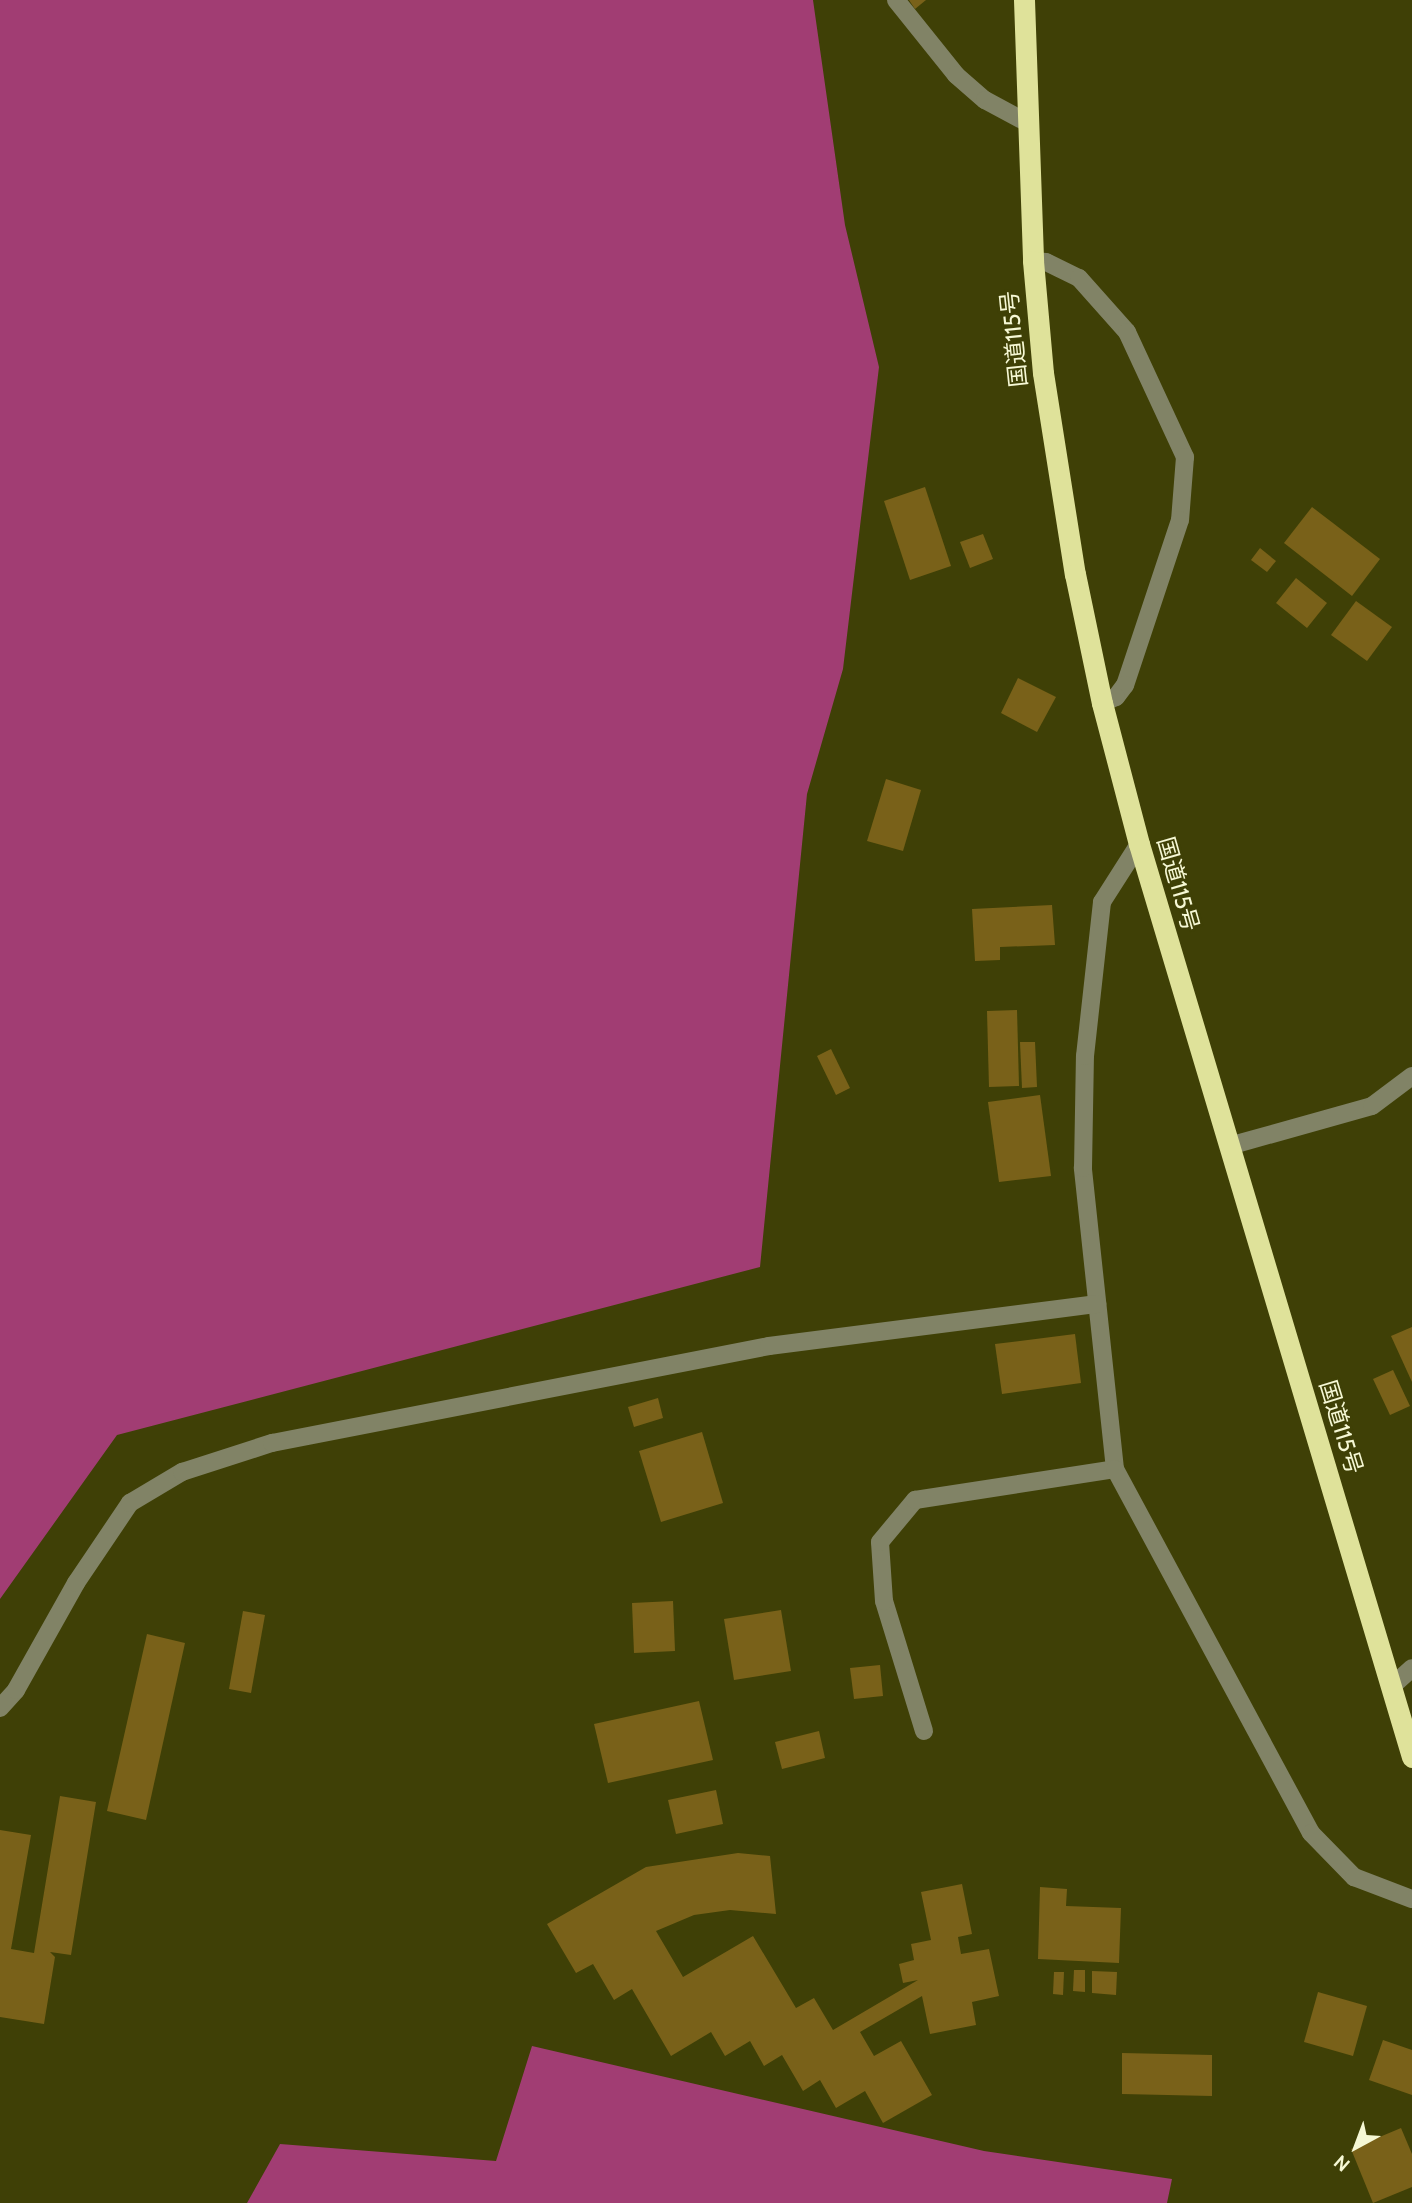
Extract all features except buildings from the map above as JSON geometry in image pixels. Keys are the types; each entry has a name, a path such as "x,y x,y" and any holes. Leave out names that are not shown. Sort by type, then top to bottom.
{"highway":[{"name":"国道115号","path":"1024,0 1026,122 1033,261 1060,488 1102,703 1139,845 1412,1757"}],"street":[{"path":"896,0 956,75 985,100 1026,122"},
{"path":"1033,261 1046,262 1079,278 1127,332 1185,457 1180,520 1129,674 1116,696 1102,703"},
{"path":"1139,845 1102,902 1085,1056 1083,1168 1115,1469 1311,1833 1354,1877 1412,1899"},
{"path":"1229,1146 1371,1106 1412,1076"},
{"path":"0,1708 16,1689 76,1583 130,1503 182,1472 272,1443 769,1346 1097,1304"},
{"path":"924,1731 884,1601 880,1542 915,1500 1115,1469"},
{"path":"1391,1687 1412,1668"}],"shaded area":[{"path":"0,0 813,0 845,225 879,367 843,669 807,794 760,1267 117,1435 0,1599"},
{"path":"532,2046 984,2151 1172,2179 1167,2203 247,2203 280,2144 496,2161"}]}
